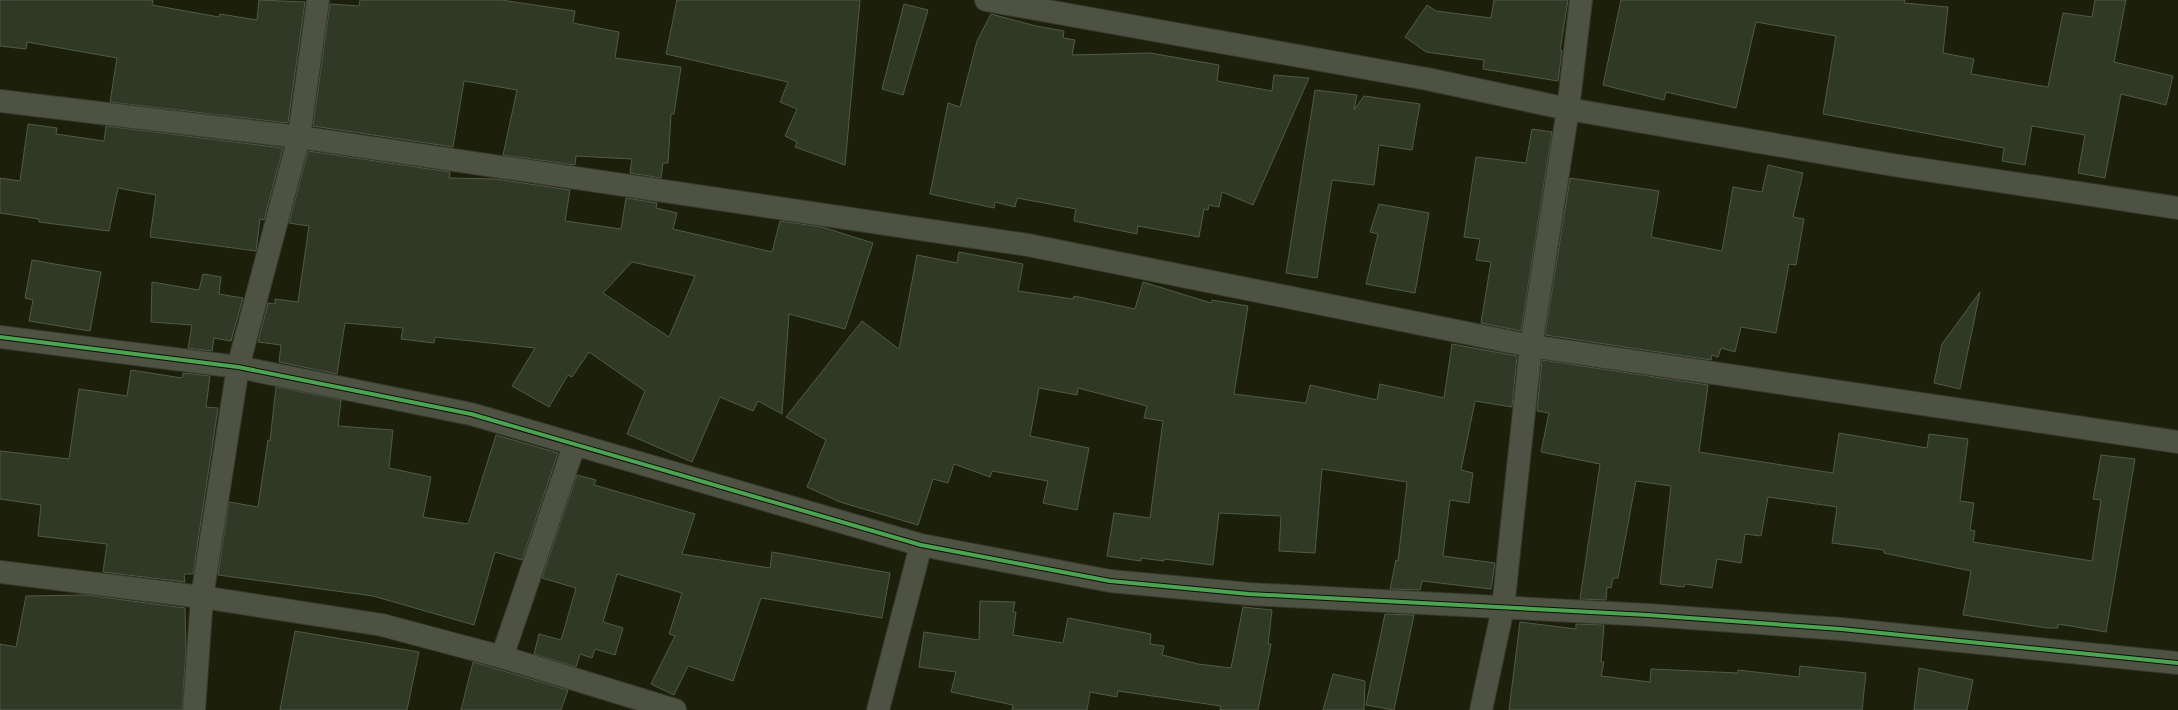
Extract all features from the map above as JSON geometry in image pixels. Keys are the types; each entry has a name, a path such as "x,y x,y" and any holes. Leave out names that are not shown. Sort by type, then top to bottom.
{"street":[{"path":"194,710 202,597 238,367 299,137 318,0"},
{"path":"986,0 1427,80 1568,109 1893,165 2178,208"},
{"path":"1481,710 1502,608 1531,346 1568,109 1581,0"},
{"path":"0,101 299,137 1028,245 1531,346 2178,442"},
{"path":"0,337 238,367 471,414 574,446 922,545 1110,581 1249,594 1648,615 1841,629 2178,663"},
{"path":"502,657 574,446"},
{"path":"878,710 922,545"},
{"path":"0,572 202,597 382,625 502,657 674,710"}],"building":[{"path":"0,0 153,0 152,5 219,17 220,14 257,20 259,0 305,2 288,123 110,102 117,58 27,42 26,49 0,46"},
{"path":"360,0 501,0 575,11 573,23 619,32 615,58 681,67 674,114 671,114 668,163 663,163 661,178 630,173 632,159 576,156 575,165 503,155 517,90 464,81 453,147 313,126 330,4 359,6"},
{"path":"677,0 860,0 845,165 795,147 797,142 785,136 797,109 780,102 788,82 666,54"},
{"path":"1494,0 1568,0 1560,50 1562,50 1558,81 1483,69 1484,60 1426,52 1405,37 1427,5 1436,11 1491,18"},
{"path":"1621,0 1905,0 1904,3 1948,7 1943,53 1974,59 1971,74 2048,87 2063,13 2092,17 2095,0 2126,0 2114,62 2173,76 2166,105 2121,94 2105,178 2078,173 2085,135 2032,126 2025,165 2002,161 2004,148 1823,114 1836,36 1756,22 1736,108 1666,92 1664,100 1603,85"},
{"path":"904,4 928,10 903,95 882,89"},
{"path":"991,14 1036,26 1064,31 1063,38 1075,40 1072,55 1150,53 1219,65 1217,81 1272,91 1274,75 1309,78 1253,205 1222,192 1219,207 1209,205 1208,210 1204,209 1199,237 1138,226 1137,234 1074,221 1076,209 1017,198 1015,207 995,202 994,208 930,194 948,103 960,107 977,41"},
{"path":"1315,90 1357,95 1354,110 1364,96 1420,104 1412,150 1379,145 1374,185 1332,180 1317,278 1286,273"},
{"path":"28,124 57,128 56,134 104,141 106,126 283,148 264,220 260,219 256,251 150,237 156,195 118,188 109,231 39,222 39,219 0,213 0,178 20,181"},
{"path":"1532,129 1552,132 1521,331 1481,323 1491,262 1476,260 1480,239 1464,237 1476,157 1526,163"},
{"path":"308,151 450,172 449,178 496,179 570,190 565,221 621,229 626,198 657,203 656,208 677,213 673,229 772,252 780,221 822,227 873,243 845,329 789,314 782,414 758,401 753,411 720,397 692,462 627,434 645,391 589,352 572,377 568,375 549,407 512,386 535,348 435,337 434,343 401,339 403,328 345,323 337,374 279,362 281,345 258,342 268,303 275,304 275,299 298,302 309,226 289,223","holes":["632,262 695,276 669,337 603,293"]},
{"path":"1768,165 1803,173 1793,217 1804,219 1796,265 1789,264 1776,333 1741,327 1735,352 1721,348 1718,357 1712,355 1711,360 1545,335 1570,178 1659,191 1651,237 1722,251 1733,187 1762,192"},
{"path":"1379,204 1429,213 1415,293 1366,284 1378,234 1370,232"},
{"path":"959,252 1023,264 1018,291 1073,299 1074,296 1135,309 1143,282 1211,303 1212,300 1248,306 1234,394 1306,403 1310,385 1377,400 1380,384 1444,398 1452,344 1517,356 1512,407 1475,401 1461,470 1473,473 1469,503 1450,500 1443,556 1495,563 1491,589 1422,581 1420,590 1390,589 1396,560 1398,561 1407,482 1322,469 1315,553 1279,551 1281,516 1219,513 1213,565 1164,559 1164,561 1141,558 1141,561 1107,556 1114,513 1150,518 1163,421 1144,418 1147,406 1078,388 1077,395 1039,388 1030,436 1089,448 1077,510 1043,503 1048,481 992,471 990,477 954,464 948,483 933,479 918,525 840,502 807,487 826,440 786,417 862,321 899,349 917,255 957,263"},
{"path":"32,260 101,272 90,331 29,321 33,300 25,298"},
{"path":"203,274 221,277 219,294 243,298 231,341 214,338 212,351 188,348 192,325 151,322 152,282 199,290"},
{"path":"1980,292 1960,389 1934,383 1942,344"},
{"path":"1542,360 1708,385 1699,452 1833,473 1839,433 1927,448 1929,434 1968,439 1960,501 1974,503 1970,530 1975,531 1973,542 2092,561 2101,500 2093,499 2101,455 2135,459 2106,632 2058,624 2058,628 2047,628 1963,615 1971,571 1884,553 1884,550 1832,543 1837,507 1768,497 1761,536 1745,534 1741,563 1717,559 1712,588 1685,584 1684,587 1660,584 1671,486 1636,481 1618,578 1613,578 1611,588 1607,587 1606,600 1580,599 1600,464 1541,452 1549,413 1537,411"},
{"path":"131,370 182,378 183,373 210,376 206,407 218,408 193,574 184,574 185,582 103,572 107,544 38,536 41,505 0,499 0,451 69,459 79,389 127,396"},
{"path":"276,387 341,400 338,426 393,430 389,468 431,477 423,517 468,524 496,435 558,453 522,560 495,552 474,625 373,596 218,575 229,502 258,507 268,440 270,441"},
{"path":"577,475 596,480 594,485 695,514 682,554 770,568 772,552 890,573 882,618 761,598 733,681 688,666 674,695 651,684 675,636 669,634 682,593 617,574 603,622 623,628 615,655 595,649 592,658 580,654 576,667 534,654 539,634 561,640 576,588 542,578"},
{"path":"86,595 185,608 186,651 182,710 0,710 0,644 16,647 26,596"},
{"path":"980,601 1015,602 1013,612 1016,612 1013,635 1063,643 1068,618 1151,634 1150,644 1164,646 1162,655 1198,664 1231,668 1243,607 1272,610 1268,644 1271,644 1258,710 1220,710 1221,706 1118,691 1117,697 1090,692 1087,710 1012,710 1013,705 951,692 956,672 919,667 924,632 979,640"},
{"path":"1385,614 1414,615 1394,710 1366,705"},
{"path":"1520,622 1576,629 1576,624 1604,625 1601,662 1604,662 1601,676 1650,682 1651,669 1738,673 1738,670 1799,677 1800,666 1866,673 1862,710 1509,710"},
{"path":"295,631 419,652 407,710 280,710"},
{"path":"473,662 568,690 561,710 461,710"},
{"path":"1919,668 1973,680 1967,710 1914,710"},
{"path":"1333,674 1365,681 1364,710 1323,710"}],"cycle path":[{"path":"0,337 238,367 471,414 921,545 1110,581 1249,594 1648,615 1841,629 2178,663"}]}
